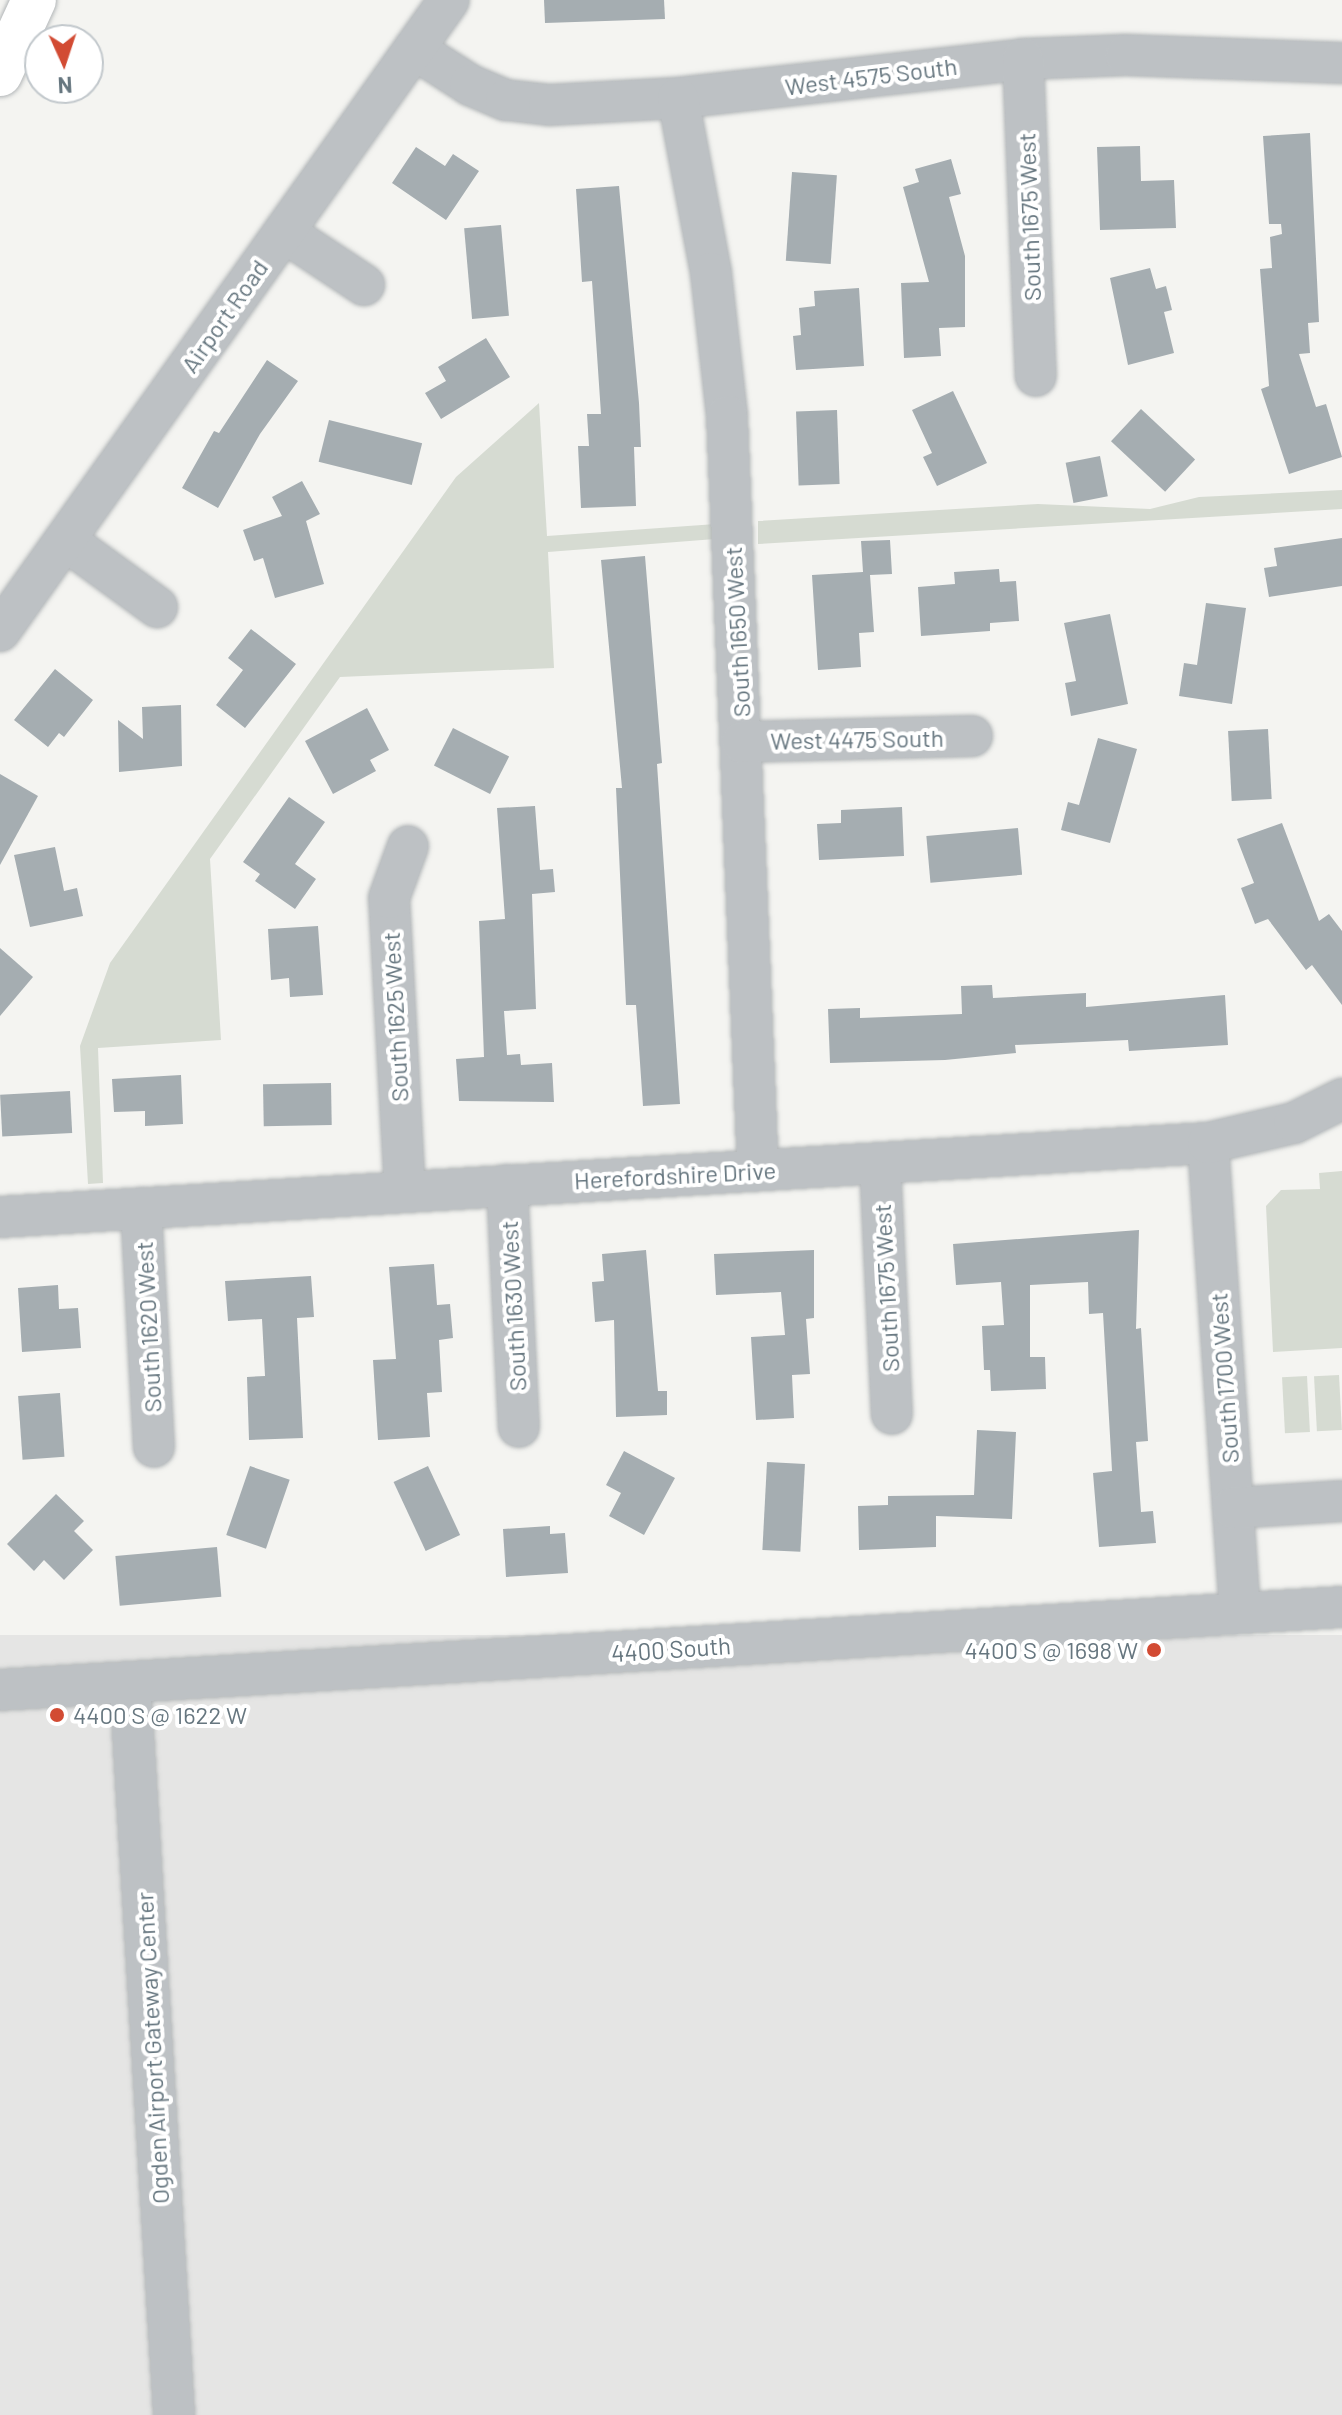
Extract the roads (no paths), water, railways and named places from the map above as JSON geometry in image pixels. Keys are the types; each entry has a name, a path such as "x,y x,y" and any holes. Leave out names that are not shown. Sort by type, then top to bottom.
{"highway":[{"path":"0,74 34,0"}],"street":[{"name":"Airport Road","path":"0,631 449,0"},
{"name":"West 4575 South","path":"414,49 470,85 506,100 549,105 678,98 1023,59 1126,55 1342,63"},
{"name":"South 1675 West","path":"1023,59 1036,376"},
{"name":"South 1650 West","path":"678,98 711,273 727,416 758,1170"},
{"path":"284,232 364,285"},
{"path":"65,540 157,607"},
{"name":"West 4475 South","path":"742,742 972,736"},
{"name":"South 1625 West","path":"405,1192 389,898 408,846"},
{"name":"Herefordshire Drive","path":"0,1217 1208,1143 1294,1123 1342,1099"},
{"name":"South 1700 West","path":"1208,1143 1240,1613"},
{"name":"South 1675 West","path":"880,1163 892,1414"},
{"name":"South 1630 West","path":"507,1185 519,1427"},
{"name":"South 1620 West","path":"141,1208 154,1447"},
{"path":"1233,1508 1342,1501"},
{"name":"4400 South","path":"0,1690 1342,1607"},
{"name":"Ogden Airport Gateway Center","path":"130,1682 174,2415"}],"place":[{"name":"4400 S @ 1698 W","path":"1154,1650"},
{"name":"4400 S @ 1622 W","path":"57,1715"}]}
